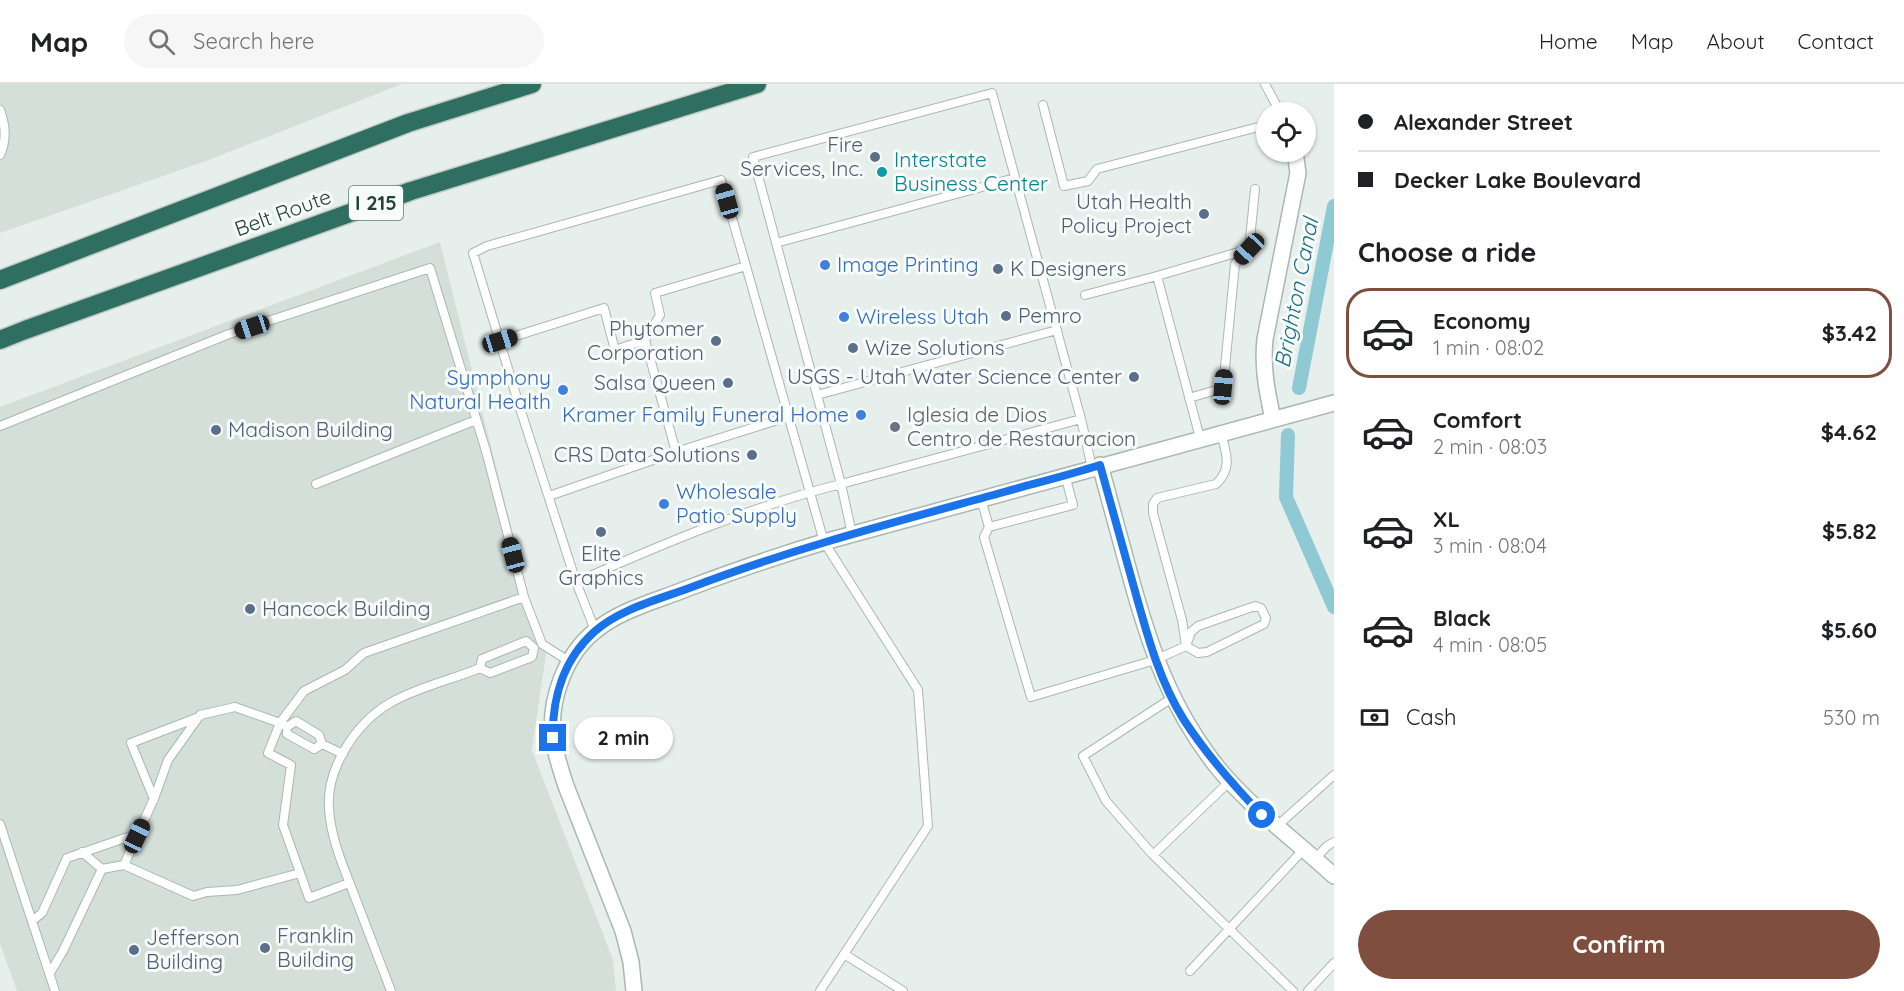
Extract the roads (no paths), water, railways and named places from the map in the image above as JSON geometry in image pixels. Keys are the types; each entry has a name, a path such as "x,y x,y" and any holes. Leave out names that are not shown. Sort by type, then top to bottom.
{"highway":[{"name":"Belt Route","path":"0,280 408,123 532,84"},
{"name":"Belt Route","path":"0,340 411,191 757,84"}],"street":[{"path":"1273,419 1262,360 1298,173 1296,162"},
{"path":"634,991 632,963 623,931 566,786 553,738 552,718 557,690 570,662 595,630 621,614 751,565 824,542 1334,403"},
{"path":"1096,467 1155,660 1184,719 1230,781 1276,827 1334,876"}],"lane":[{"path":"1265,84 1275,102"},
{"path":"852,534 841,484 753,157 992,93 1096,467"},
{"path":"1043,105 1064,186 1088,181 1097,169 1256,127"},
{"path":"0,110 6,133 5,145 0,155"},
{"path":"776,243 1016,178"},
{"path":"595,630 576,582 473,253 487,246 721,180 824,542 918,690 927,826 820,991"},
{"path":"1189,398 1223,387 1234,264 1249,249 1255,189"},
{"path":"1084,295 1249,249"},
{"path":"500,341 604,308 615,350 645,340 660,315 655,293 746,266"},
{"path":"0,426 229,334 430,268 476,420 524,597 543,644 570,662"},
{"path":"1157,276 1200,438"},
{"path":"817,395 1057,330"},
{"path":"645,340 676,452"},
{"path":"549,496 787,417"},
{"path":"576,582 689,532 810,492 1081,419"},
{"path":"316,484 476,420"},
{"path":"1186,646 1182,620 1153,513 1153,504 1157,498 1216,484 1223,478 1228,463 1221,433"},
{"path":"988,527 1073,505 1065,475"},
{"path":"981,498 988,527 984,537 1031,697 1155,660 1186,646 1191,632 1198,626 1256,606 1261,608 1266,618 1264,624 1207,652 1198,653 1186,646"},
{"path":"350,883 309,898 283,825 291,765 268,753 304,692 345,670 364,653 524,597"},
{"path":"480,668 482,659 526,641 534,648"},
{"path":"534,648 543,644"},
{"path":"392,991 334,840 329,807 333,777 352,737 390,703 480,668 490,673 510,666 532,657 534,648"},
{"path":"1172,698 1083,756 1106,801 1153,855 1293,991"},
{"path":"154,799 131,743 199,717 235,707 284,725 296,721 319,735 322,744 343,754"},
{"path":"124,866 154,799 168,760 199,717"},
{"path":"284,725 287,734 314,749 322,744"},
{"path":"1276,827 1334,775"},
{"path":"1153,855 1230,781"},
{"path":"0,824 56,991"},
{"path":"32,921 42,913 67,858 124,838 137,836"},
{"path":"1190,971 1229,928 1310,854 1334,842"},
{"path":"82,852 102,869 124,866 193,896 207,892 237,890 300,873"},
{"path":"50,974 102,869"},
{"path":"844,954 903,991"},
{"path":"1308,991 1334,963"}],"waterway":[{"name":"Brighton Canal","path":"1299,388 1334,206"},
{"name":"Brighton Canal","path":"1288,435 1286,497 1334,607"}],"place":[{"name":"Fire Services, Inc.","path":"875,157"},
{"name":"Interstate Business Center","path":"882,172"},
{"name":"Utah Health Policy Project","path":"1204,214"},
{"name":"Image Printing","path":"825,265"},
{"name":"K Designers","path":"998,269"},
{"name":"Pemro","path":"1006,316"},
{"name":"Wireless Utah","path":"844,317"},
{"name":"Phytomer Corporation","path":"716,341"},
{"name":"Wize Solutions","path":"853,348"},
{"name":"USGS - Utah Water Science Center","path":"1134,377"},
{"name":"Salsa Queen","path":"728,383"},
{"name":"Symphony Natural Health","path":"563,390"},
{"name":"Kramer Family Funeral Home","path":"861,415"},
{"name":"Iglesia de Dios Centro de Restauracion","path":"895,427"},
{"name":"Madison Building","path":"216,430"},
{"name":"CRS Data Solutions","path":"752,455"},
{"name":"Wholesale Patio Supply","path":"664,504"},
{"name":"Elite Graphics","path":"601,532"},
{"name":"Hancock Building","path":"250,609"},
{"name":"Franklin Building","path":"265,948"},
{"name":"Jefferson Building","path":"134,950"}]}
